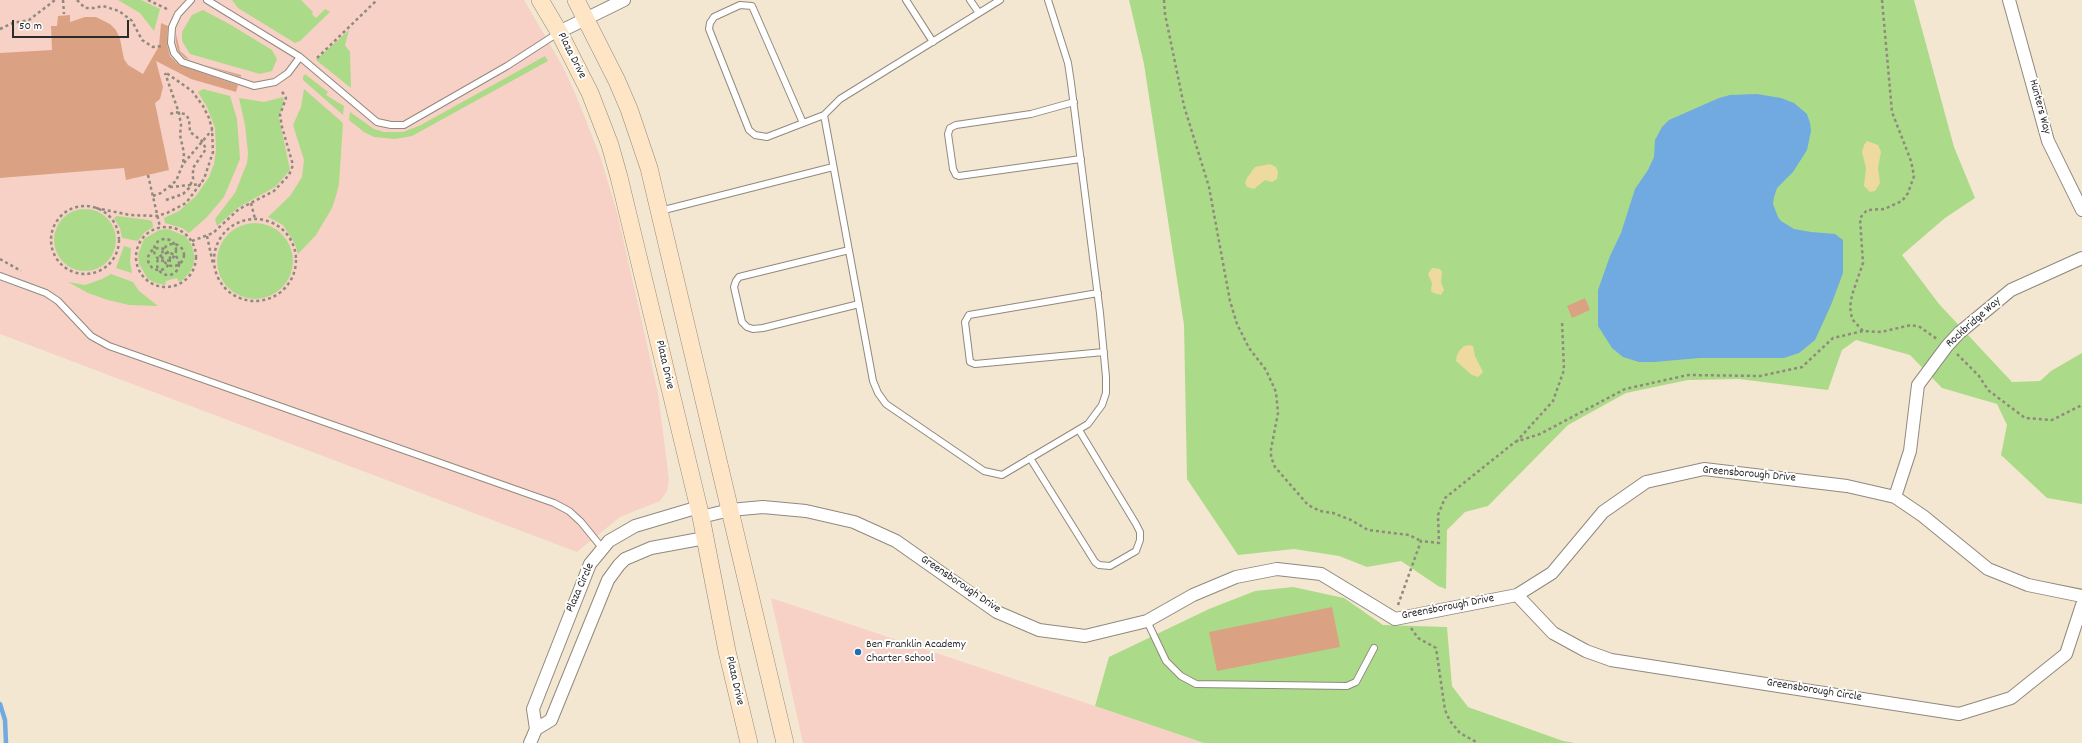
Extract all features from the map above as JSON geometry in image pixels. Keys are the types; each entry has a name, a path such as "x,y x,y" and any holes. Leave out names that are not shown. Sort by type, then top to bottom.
{"street":[{"name":"Plaza Drive","path":"540,0 577,67 601,120 619,177 700,512 727,651 749,743"},
{"path":"576,0 604,53 629,109 660,211 785,743"},
{"path":"559,32 624,0"},
{"name":"Hunters Way","path":"2009,0 2048,141 2082,210"},
{"name":"Rockbridge Way","path":"1895,498 1910,451 1918,384 1947,346 1959,333 2010,290 2082,258"},
{"name":"Greensborough Drive","path":"700,512 763,507 784,508 831,515 854,522 896,541 997,612 1039,630 1085,636 1147,621 1194,595 1236,576 1277,569 1321,574 1395,619 1516,595 1552,573 1603,512 1646,482 1704,469 1847,486 1895,498 1923,516 1988,569 2028,585 2082,596"},
{"name":"Plaza Circle","path":"700,512 635,526 609,541 590,564 533,709 536,729 551,720 608,580 619,565 625,559 651,548 705,538"},
{"name":"Greensborough Circle","path":"1516,595 1553,633 1586,651 1612,660 1959,714 2011,698 2066,654 2082,605"},
{"path":"530,743 536,729"}],"lane":[{"path":"191,0 178,14 172,27 170,44 174,53 182,62 195,68 254,86 276,82 288,73 300,57"},
{"path":"207,0 219,2 300,57 377,122 404,125 506,66 559,32"},
{"path":"906,0 933,42"},
{"path":"970,0 979,13"},
{"path":"803,123 752,6 740,4 714,17 710,23 710,29 750,130 756,135 766,137 803,123 824,115 840,100 1000,0"},
{"path":"824,115 873,381 878,393 886,404 984,471 1002,475 1088,424 1102,405 1106,387 1098,293 1074,102 1068,64 1048,0"},
{"path":"1074,102 1032,114 956,125 950,128 948,134 953,169 956,175 959,176 1081,159"},
{"path":"660,211 833,166"},
{"path":"849,250 739,277 734,287 742,322 746,327 753,329 763,328 859,304"},
{"path":"0,276 46,293 58,301 91,336 109,346 554,504 568,511 581,522 603,549"},
{"path":"1098,293 969,315 965,322 970,362 975,364 1104,352"},
{"path":"1030,458 1095,562 1100,565 1110,566 1136,551 1140,540 1140,532 1079,430"},
{"path":"1147,621 1166,661 1181,676 1196,684 1348,686 1356,682 1374,648"}],"path":[{"path":"0,29 13,23 29,20 55,0"},
{"path":"63,0 64,14"},
{"path":"77,0 85,8 103,6 119,11 132,21 142,40 150,46 156,47 170,44"},
{"path":"148,0 178,14"},
{"path":"309,65 377,0"},
{"path":"1164,0 1165,14 1184,106 1209,187 1230,301 1237,324 1249,348 1266,370 1276,392 1278,413 1271,449 1271,457 1275,466 1308,505 1351,520 1368,530 1409,535 1421,541 1439,543 1438,515 1445,498 1515,442 1553,401 1564,370 1562,321"},
{"path":"1863,331 1852,319 1850,307 1852,295 1863,263 1860,218 1862,213 1867,210 1884,209 1902,201 1908,193 1914,176 1911,162 1892,112 1882,0"},
{"path":"96,208 106,213 113,221 118,231 119,242 117,252 111,262 98,271 82,274 72,272 62,266 55,257 51,246 51,234 55,223 63,214 73,208 84,206 96,208 130,215 157,216 167,213 186,203 202,184 211,161 213,140 212,129 197,97 192,91 165,72 181,125 180,135 184,153 183,164"},
{"path":"192,241 207,236 236,212 282,185 289,175 293,165 281,119 286,98 276,82"},
{"path":"168,115 178,111"},
{"path":"166,200 183,194 191,185 193,168 206,149 202,141 190,132 187,116 178,111"},
{"path":"153,196 161,193 176,181 183,164 212,129"},
{"path":"148,175 160,227"},
{"path":"170,187 202,184"},
{"path":"252,202 255,219"},
{"path":"207,236 214,266 218,279 225,289 236,297 249,301 262,301 275,296 286,287 294,275 296,262 294,247 288,235 277,225 264,220 255,219 237,222 218,240 214,253 214,266"},
{"path":"170,226 181,230 192,241 197,256 195,266 190,276 182,283 172,287 154,285 140,272 136,263 138,244 143,236 151,230 160,227 170,226"},
{"path":"217,229 224,233"},
{"path":"163,239 170,240 174,244 182,248 184,254 183,262 179,265 177,270 171,275 164,274 152,268 148,261 149,254 156,242 163,239"},
{"path":"153,249 164,248 168,245 174,244"},
{"path":"158,270 163,269 168,265 176,249 174,244"},
{"path":"164,248 169,253 174,255 179,265"},
{"path":"158,270 156,263 164,248"},
{"path":"153,249 158,259 164,261 168,265 179,265"},
{"path":"162,254 169,253"},
{"path":"169,253 170,260"},
{"path":"162,254 164,261"},
{"path":"164,261 170,260"},
{"path":"1515,442 1540,434 1624,389 1688,375 1760,376 1802,367 1833,338 1863,331 1872,333 1881,332 1911,325 1920,327 1967,362 1988,390 2025,418 2052,420 2082,405"},
{"path":"1421,541 1400,598 1395,619 1410,627 1418,638 1436,648 1445,710 1450,721 1460,733 1478,743"}],"shaded area":[{"path":"0,0 524,0 562,65 576,95 600,156 617,212 658,393 669,480 667,491 660,501 620,517 577,552 0,334"},
{"name":"Ben Franklin Academy Charter School","path":"771,598 1095,706 1204,743 803,743"}],"green space":[{"path":"118,0 141,0 160,9 154,31 140,13"},
{"path":"232,0 301,0 313,12 312,14 316,18 325,9 330,12 300,41 295,43 238,8"},
{"path":"1129,0 1914,0 1954,147 1975,198 1945,218 1902,255 1939,304 2012,382 2040,381 2051,371 2082,353 2082,504 2047,498 2001,455 2007,425 1997,404 1942,388 1910,355 1856,340 1842,350 1828,390 1739,379 1688,380 1626,393 1568,425 1488,506 1465,512 1447,530 1446,589 1438,586 1401,561 1367,567 1339,556 1294,549 1238,555 1187,479 1184,325 1144,64"},
{"path":"203,10 272,50 277,59 272,71 260,74 190,54 182,41 182,32 192,15"},
{"path":"349,30 345,45 350,52 351,88 316,60"},
{"path":"545,56 548,61 412,136 395,139 374,137 364,132 349,120 350,112 374,129 384,132 403,132 421,125"},
{"path":"305,74 328,92 326,95 344,106 343,115 303,80"},
{"path":"203,89 230,96 237,119 240,159 224,197 207,217 189,233 182,228 165,223 164,218 179,211 196,196 209,177 214,164 216,150 215,128 207,107 198,92"},
{"path":"304,89 343,123 339,184 332,208 316,235 298,254 295,244 283,225 268,217 290,196 302,177 304,160 293,125 301,107"},
{"path":"283,97 284,102 279,118 290,170 275,187 239,207 217,226 215,219 235,193 247,163 248,153 245,125 239,98 264,102"},
{"path":"79,209 91,209 107,218 114,228 116,240 114,252 107,262 91,271 79,271 68,266 59,257 54,246 54,234 59,223 68,214"},
{"path":"117,216 152,221 153,227 144,233 138,241 122,238 120,228 114,218"},
{"path":"255,223 270,226 282,234 290,246 293,261 290,276 282,288 270,296 255,299 240,296 228,288 220,276 217,261 220,246 228,234 240,226"},
{"path":"168,229 185,236 191,244 194,253 194,263 190,272 183,280 179,282 177,278 166,281 165,285 148,279 139,264 138,255 144,239 159,230"},
{"path":"124,246 131,248 130,261 132,273 116,268"},
{"path":"111,274 133,282 139,291 158,306 129,305 108,300 88,293 68,282 85,285"},
{"path":"1293,587 1344,598 1383,625 1447,627 1452,686 1468,707 1563,741 1575,743 1204,743 1095,706 1109,657 1209,609 1255,591"}],"sand":[{"path":"1867,141 1878,145 1881,152 1878,168 1880,183 1875,191 1870,192 1864,186 1866,168 1862,152"},
{"path":"1270,164 1276,167 1278,172 1277,179 1272,182 1265,180 1254,189 1247,187 1245,183 1247,178 1255,167"},
{"path":"1432,268 1440,269 1442,272 1441,282 1444,290 1441,295 1431,291 1432,283 1428,274"},
{"path":"1464,346 1473,346 1475,356 1483,372 1478,377 1472,375 1456,361 1460,350"}],"water":[{"path":"1757,94 1781,98 1794,103 1807,114 1810,123 1811,131 1807,150 1793,172 1777,188 1773,204 1778,217 1781,221 1794,229 1835,234 1843,240 1843,273 1831,305 1815,340 1799,353 1784,358 1700,358 1639,362 1623,357 1612,348 1598,326 1598,290 1610,256 1621,233 1635,189 1648,170 1654,157 1655,140 1662,127 1669,120 1719,98 1730,95"}],"building":[{"path":"70,15 70,22 85,17 96,17 110,24 116,30 120,39 124,59 128,65 143,74 159,46 161,23 168,26 167,44 170,56 179,65 238,85 236,92 191,79 156,61 163,87 160,99 155,103 169,170 126,180 124,168 0,178 0,53 52,50 51,26 57,26 58,16"},
{"path":"176,34 180,51 189,59 185,58 178,51"},
{"path":"205,65 241,75 241,77"},
{"path":"1585,298 1590,310 1572,318 1567,306"},
{"path":"1332,607 1340,647 1217,671 1209,632"}],"waterway":[{"path":"0,704 5,720 6,743"}],"place":[{"name":"Ben Franklin Academy Charter School","path":"858,652"}]}
